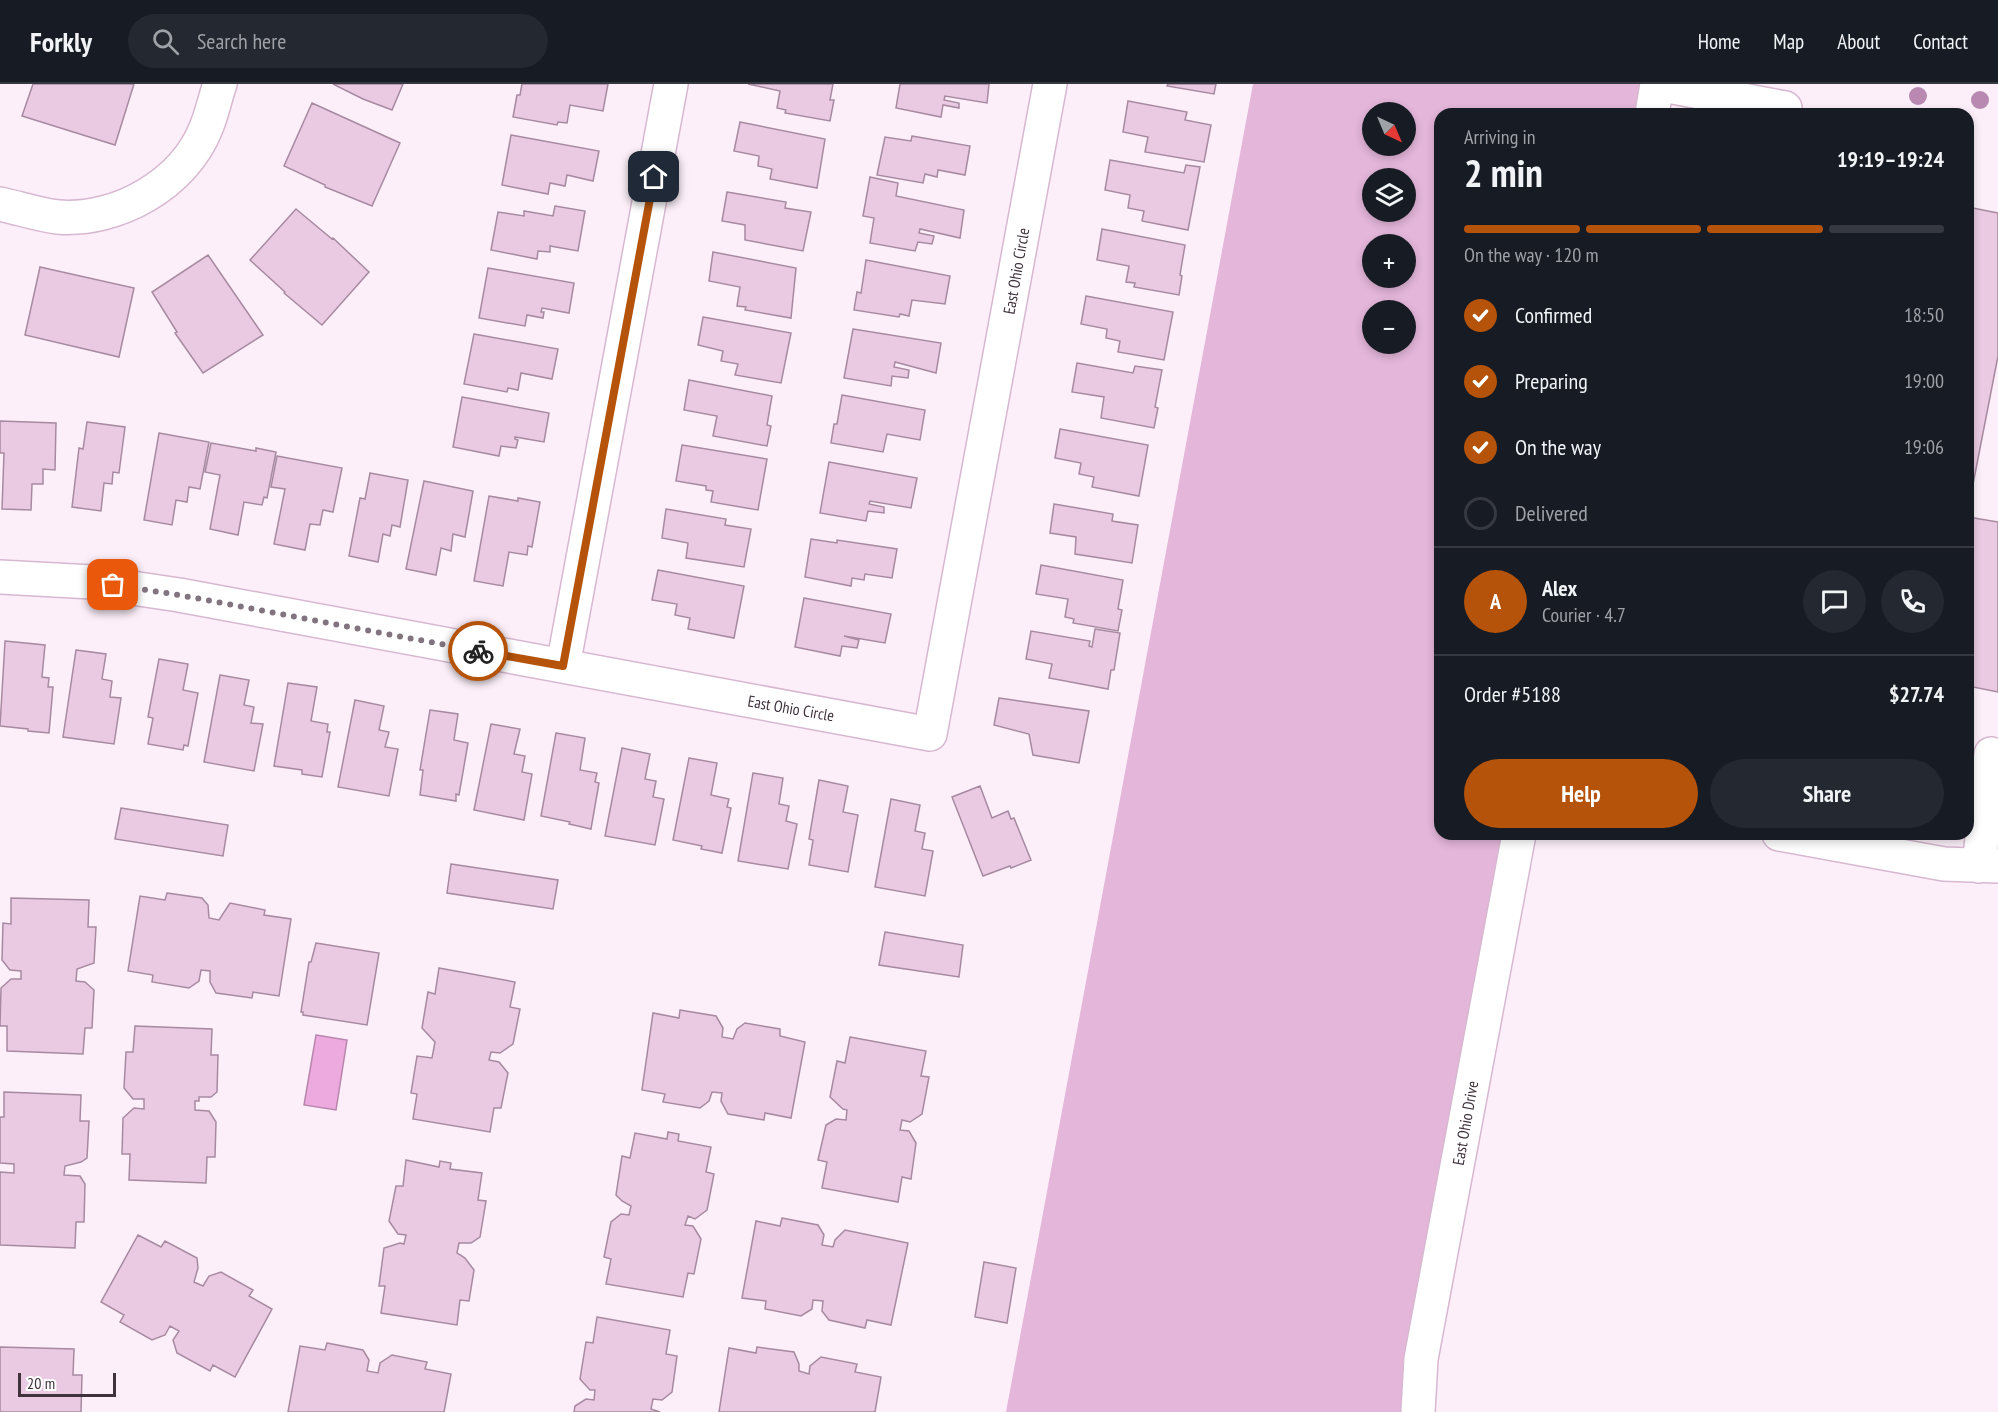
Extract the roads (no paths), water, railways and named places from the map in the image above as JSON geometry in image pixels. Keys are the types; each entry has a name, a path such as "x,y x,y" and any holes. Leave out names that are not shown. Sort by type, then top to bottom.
{"street":[{"path":"0,204 56,217 76,217 109,212 139,200 168,179 189,157 206,129 220,84"},
{"path":"563,666 671,84"},
{"name":"East Ohio Circle","path":"0,577 92,582 179,595 930,734 1050,84"},
{"path":"1653,108 1658,84 1785,108"},
{"path":"1812,840 1944,864 1988,866 1991,754"},
{"name":"East Ohio Drive","path":"1418,1412 1422,1359 1518,840"}]}
